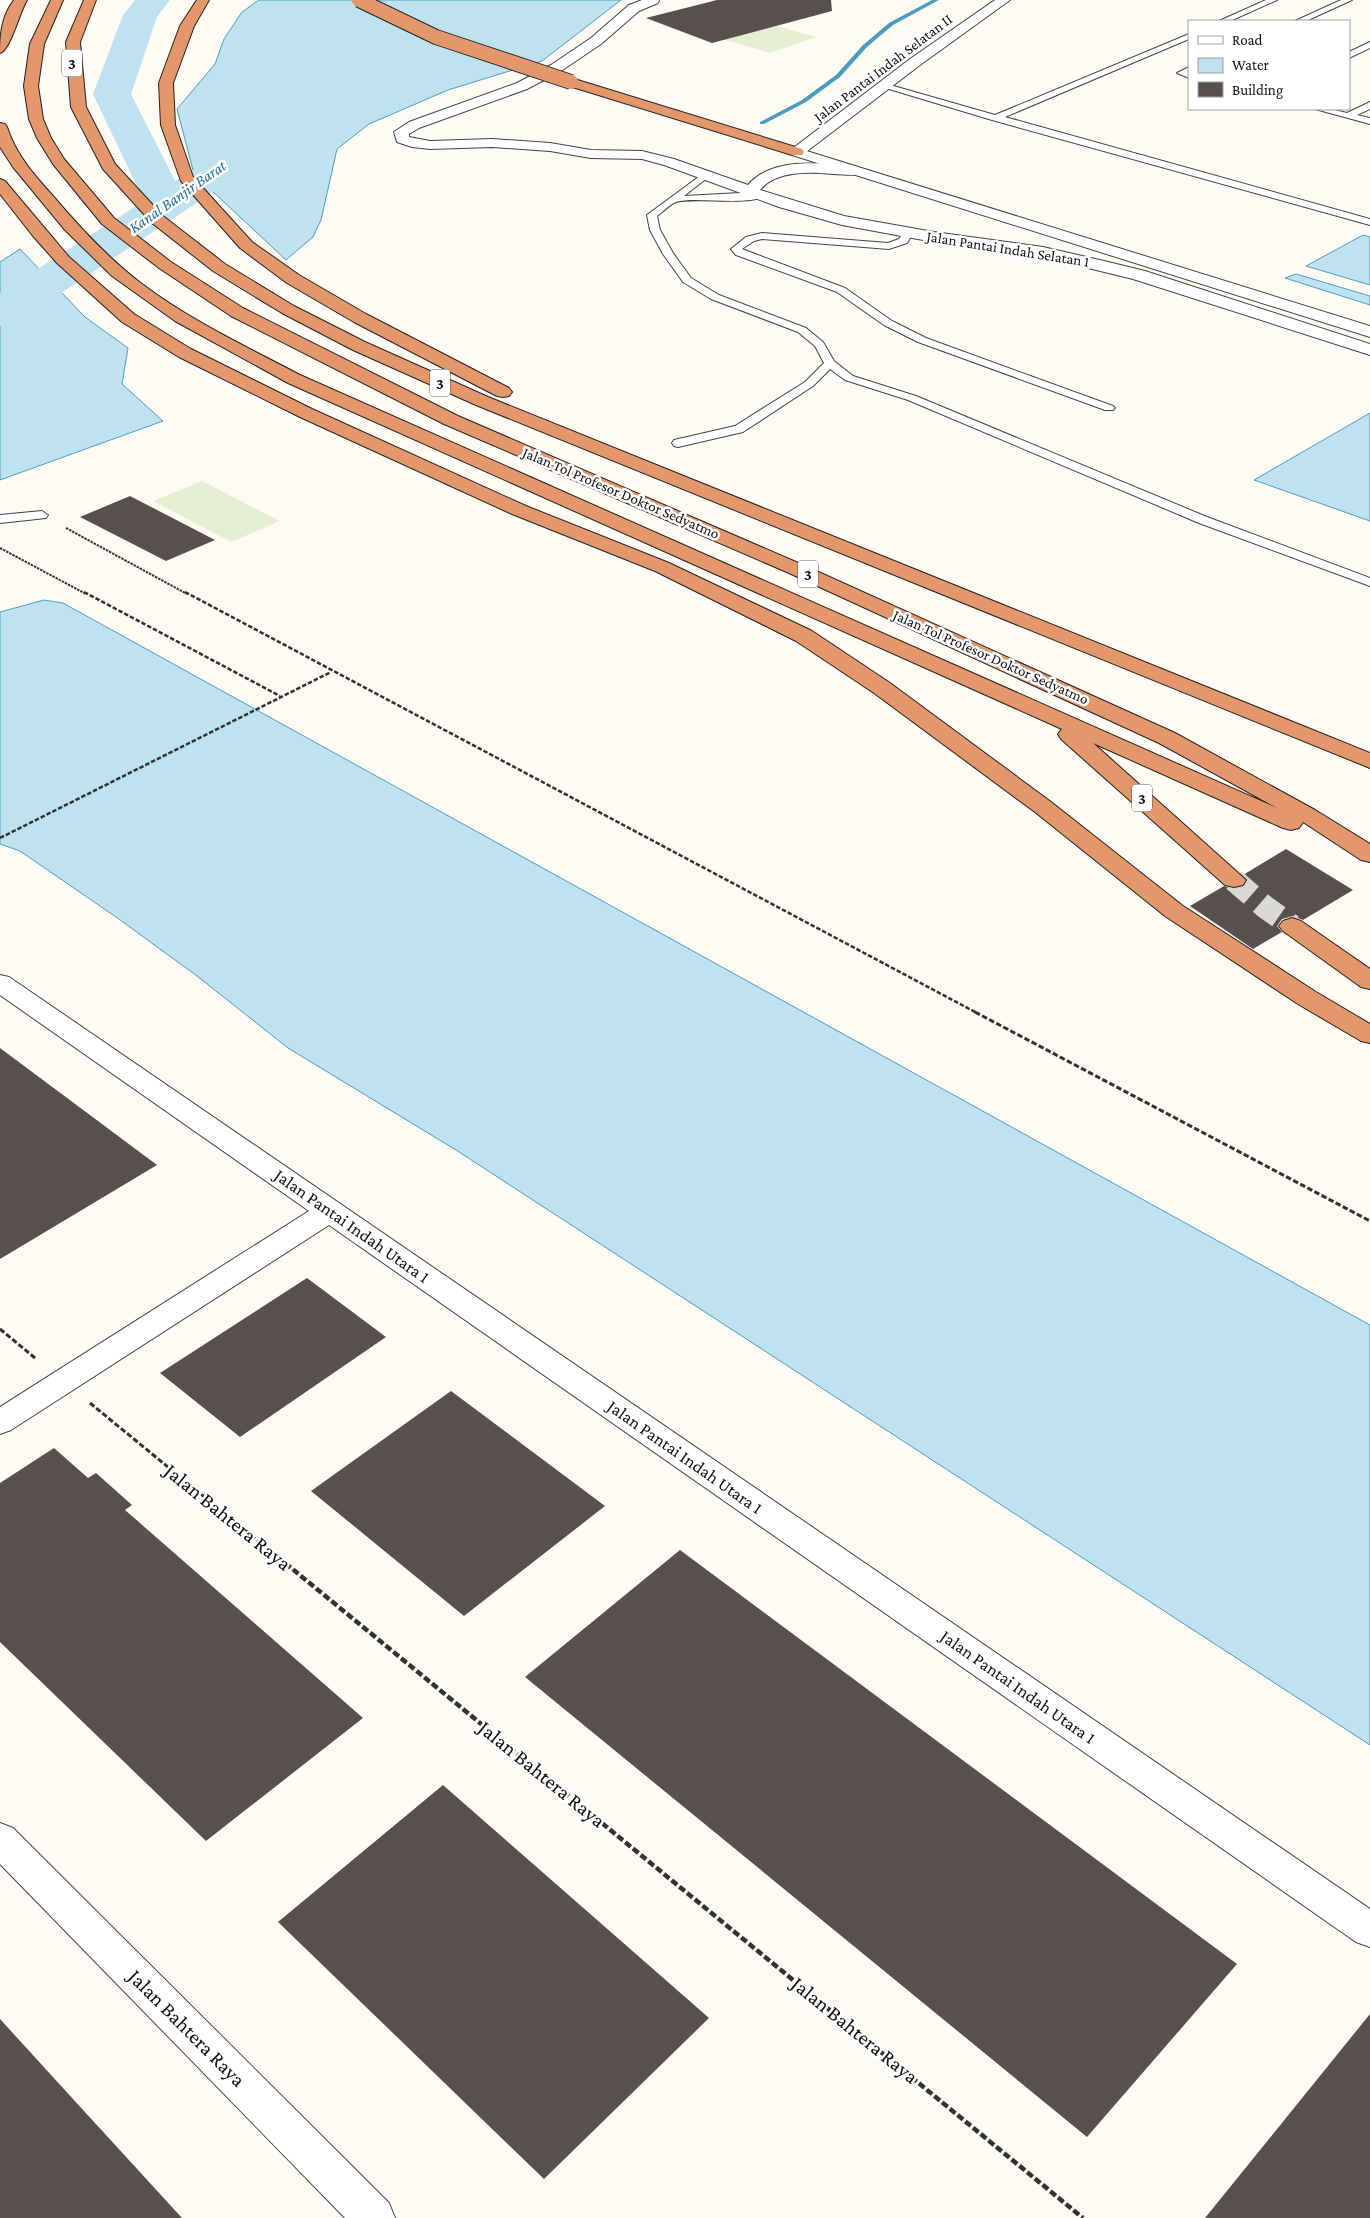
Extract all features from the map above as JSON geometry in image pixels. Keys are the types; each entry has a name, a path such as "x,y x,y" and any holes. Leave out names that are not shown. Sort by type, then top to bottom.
{"highway":[{"path":"0,49 14,8 21,0"},
{"name":"Jalan Tol Profesor Doktor Sedyatmo","path":"58,0 37,44 31,86 36,119 44,138 58,161 108,221 164,265 237,312 451,420 796,569 1167,738 1307,815 1370,856"},
{"name":"Jalan Tol Profesor Doktor Sedyatmo","path":"90,0 74,40 72,64 75,96 86,128 104,162 142,205 190,248 240,282 325,329 406,368 912,577 1370,761"},
{"path":"203,0 187,26 166,83 168,125 186,178 246,245 293,279 360,318 527,406 557,430"},
{"path":"359,0 399,21 522,67 802,148"},
{"name":"Jalan Tol Profesor Doktor Sedyatmo","path":"0,127 2,135 26,174 60,215 119,274 180,316 294,378 1049,717 1370,856"},
{"path":"0,184 63,260 128,318 185,353 324,421 519,510 662,568 804,636 882,688 1036,801 1174,911 1307,998 1370,1035"},
{"name":"Jalan Tol Profesor Doktor Sedyatmo","path":"1049,717 1234,880"},
{"path":"1292,926 1370,981"}],"street":[{"path":"653,0 634,8 596,40 556,68 522,86 414,125 401,132 402,139 430,146 492,143 550,147 591,154 642,155 669,162 755,193"},
{"name":"Jalan Pantai Indah Selatan II","path":"802,148 883,86 1004,0"},
{"name":"Jalan Pantai Indah Selatan 1","path":"802,148 855,172 1370,332"},
{"name":"Jalan Pantai Indah Selatan 1","path":"855,172 821,168 787,171 762,179 754,185 755,193 827,216 908,233 1043,252 1082,260 1139,275 1370,350"},
{"name":"Jalan Pantai Indah Utara 1","path":"0,983 1370,1930"},
{"path":"0,1422 330,1211"},
{"name":"Jalan Bahtera Raya","path":"0,1839 374,2218"}],"lane":[{"path":"1224,20 1273,0"},
{"path":"1301,20 1348,0"},
{"path":"995,118 1188,36"},
{"path":"1350,55 1370,45"},
{"path":"1188,70 1180,73 1188,75"},
{"path":"883,86 1370,222"},
{"path":"1348,116 1370,105"},
{"path":"1324,110 1370,122"},
{"path":"704,176 652,215 655,230 668,254 687,280 715,297 802,330 819,344 830,363 849,378 912,398 1203,520 1370,582"},
{"path":"674,199 728,198 755,193"},
{"path":"908,233 904,241 889,246 762,236 750,239 736,249 740,253 841,290 888,323 922,340 1110,408"},
{"path":"678,443 739,428 809,384 830,363"},
{"path":"0,519 42,515"}],"path":[{"path":"42,515 332,672 1370,1221"},
{"path":"0,548 280,697"},
{"path":"0,838 332,672"},
{"name":"Jalan Bahtera Raya","path":"0,1329 1083,2218"}],"green space":[{"path":"762,22 816,37 770,53 716,37"},
{"path":"202,481 280,521 231,542 153,501"}],"water":[{"path":"259,0 621,0 542,61 448,90 369,124 337,149 321,220 313,237 286,260 194,174 177,109 215,64 224,39 242,12"},
{"path":"1363,235 1370,237 1370,285 1306,266"},
{"path":"20,249 85,317 128,348 122,384 163,421 0,480 0,262"},
{"path":"1296,274 1370,296 1370,305 1285,278"},
{"path":"1370,413 1370,521 1254,480"},
{"path":"44,600 63,603 1370,1325 1370,1745 456,1150 288,1048 197,976 116,917 20,851 0,844 0,612"}],"building":[{"path":"717,0 831,0 832,11 712,43 646,18"},
{"path":"130,496 215,540 166,561 80,517"},
{"path":"1286,849 1353,890 1303,920 1293,916 1282,919 1277,926 1282,932 1253,949 1190,906 1224,886 1234,889 1243,887 1248,880 1243,875"},
{"path":"0,1048 157,1165 0,1259"},
{"path":"307,1278 386,1337 240,1437 160,1373"},
{"path":"451,1391 605,1506 464,1616 311,1491"},
{"path":"54,1448 88,1478 96,1473 132,1505 125,1510 363,1718 206,1841 0,1642 0,1483"},
{"path":"680,1550 1237,1964 1087,2137 525,1677"},
{"path":"443,1785 709,2018 544,2179 278,1922"},
{"path":"1370,2014 1370,2218 1205,2218"},
{"path":"0,2019 73,2099 182,2218 0,2218"}],"waterway":[{"path":"153,0 140,15 112,94 166,205"},
{"path":"762,123 804,101 838,76 865,46 891,24 936,0"},
{"name":"Kanal Banjir Barat","path":"0,313 220,170 275,113"}],"tunnel":[{"path":"1234,880 1265,907 1292,926"}]}
